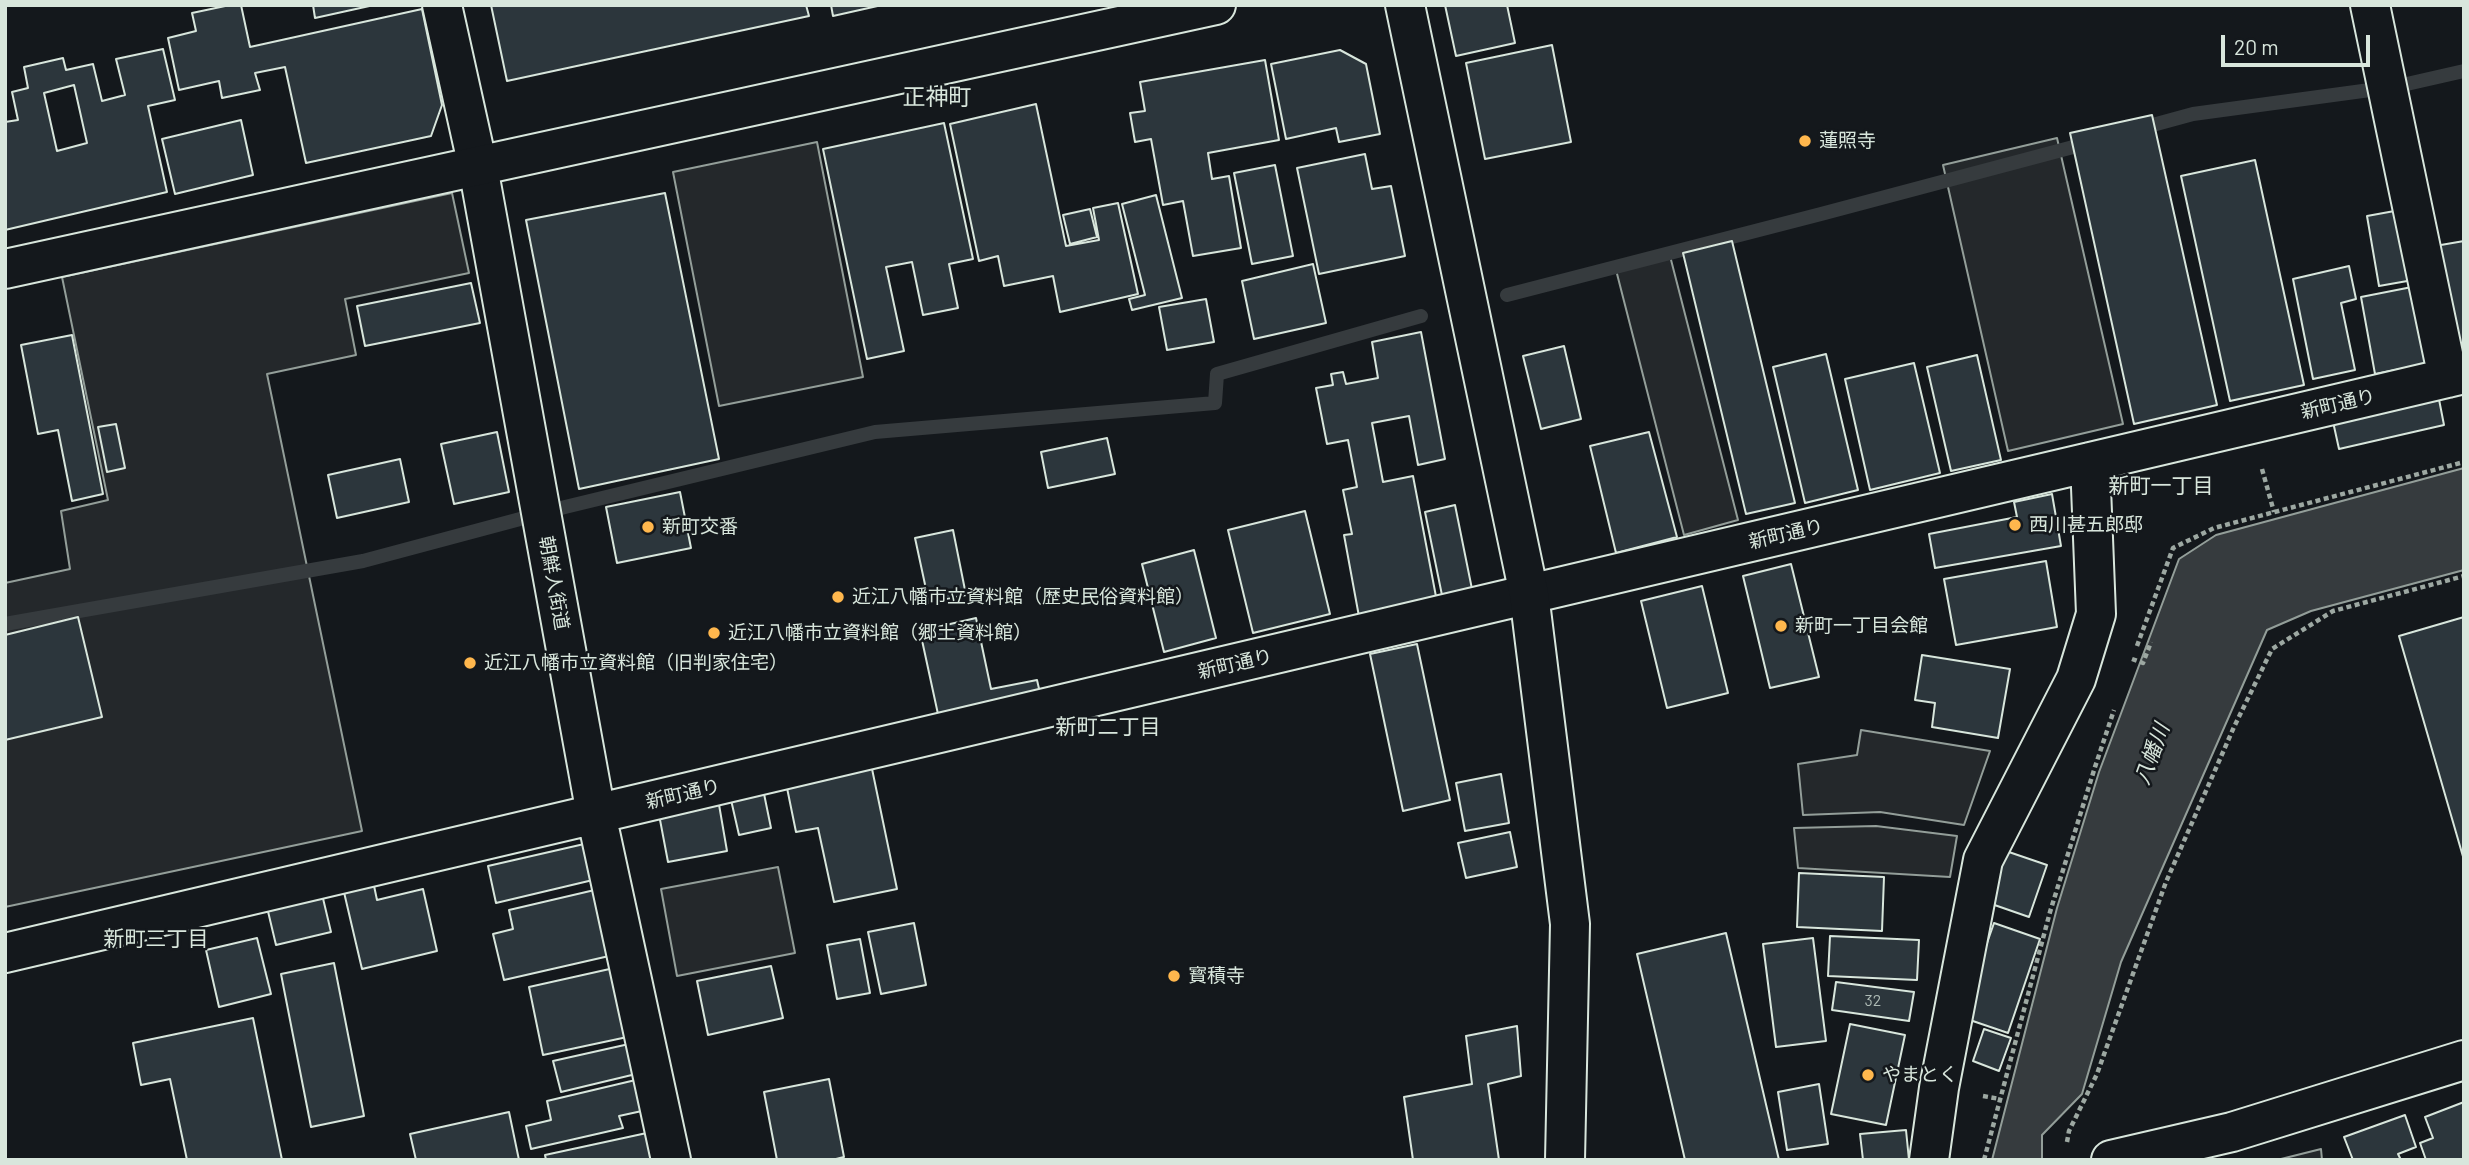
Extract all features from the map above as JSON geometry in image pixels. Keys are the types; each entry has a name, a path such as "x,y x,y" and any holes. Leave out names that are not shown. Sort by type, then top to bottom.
{"street":[{"name":"朝鮮人街道","path":"442,5 478,167 596,814 671,1160"},
{"path":"5,269 1216,5"},
{"path":"1405,5 1529,594 1570,924 1565,1160"},
{"path":"2370,5 2456,376"},
{"name":"新町通り","path":"5,953 2456,376"},
{"path":"1929,1160 1939,1088 1983,860 2076,678 2096,614 2090,463"},
{"path":"2111,1160 2228,1146 2464,1060"}],"path":[{"path":"2128,671 2173,548 2214,528 2464,462"},
{"path":"2066,1150 2070,1131 2097,1074 2166,882 2234,727 2272,649 2333,611 2464,576"},
{"path":"2132,659 2143,663 2151,642"},
{"path":"1984,1160 2050,912 2116,707"}],"shaded area":[{"path":"2057,138 2123,424 2008,451 1943,165"},
{"path":"817,142 863,377 719,406 673,172"},
{"path":"452,193 469,273 345,299 356,355 267,374 362,831 5,907 5,583 70,569 61,511 108,500 62,277"},
{"path":"1669,252 1738,520 1684,535 1615,266"},
{"path":"1861,730 1990,751 1964,825 1880,812 1803,815 1798,764 1857,755"},
{"path":"1876,826 1957,836 1950,877 1798,868 1794,828"},
{"path":"778,867 795,953 677,976 661,889"},
{"path":"2321,1149 2322,1160 2277,1160"}],"water":[{"name":"八幡川","path":"2464,468 2464,570 2311,611 2267,630 2121,962 2082,1094 2042,1135 2042,1160 1992,1160 2057,908 2099,772 2179,559 2216,535"}],"building":[{"path":"241,5 250,47 422,9 442,105 431,136 306,163 285,67 255,73 260,90 222,98 219,81 179,90 168,38 196,31 192,13"},
{"path":"313,5 374,5 315,18"},
{"path":"491,5 806,5 809,16 507,81"},
{"path":"831,5 882,5 833,16"},
{"path":"1445,5 1507,5 1515,43 1456,56"},
{"path":"1552,45 1571,142 1485,159 1466,63"},
{"path":"163,49 175,100 148,106 167,192 5,230 5,122 18,120 12,92 28,88 24,67 63,58 66,70 93,64 102,101 125,95 116,59","holes":["74,85 87,143 57,151 44,93"]},
{"path":"1340,50 1366,64 1380,134 1339,142 1336,128 1286,139 1271,64"},
{"path":"1265,60 1279,140 1208,153 1212,179 1229,176 1241,248 1193,256 1183,201 1163,205 1151,139 1135,142 1130,113 1145,111 1140,82"},
{"path":"1036,104 1066,246 1099,240 1093,208 1118,203 1138,294 1060,312 1053,276 1004,286 998,256 979,261 950,124"},
{"path":"2152,115 2217,405 2134,424 2070,133"},
{"path":"241,120 253,175 175,194 162,139"},
{"path":"944,123 973,259 949,264 958,308 923,315 912,262 886,267 904,351 867,359 823,149"},
{"path":"1365,154 1372,189 1391,186 1405,256 1319,274 1297,168"},
{"path":"2255,160 2304,385 2230,401 2181,176"},
{"path":"1275,165 1293,256 1252,264 1234,173"},
{"path":"665,193 719,459 579,489 526,220"},
{"path":"1156,195 1182,298 1132,310 1129,299 1145,295 1122,204"},
{"path":"1090,209 1097,237 1070,244 1063,215"},
{"path":"2400,210 2413,280 2379,286 2367,216"},
{"path":"1732,241 1795,503 1746,514 1683,253"},
{"path":"2464,241 2464,345 2452,347 2435,246"},
{"path":"1313,264 1326,323 1254,339 1242,281"},
{"path":"2349,266 2356,299 2341,303 2355,370 2313,379 2293,279"},
{"path":"471,283 480,323 365,346 357,306"},
{"path":"2417,286 2431,363 2375,374 2361,297"},
{"path":"1206,299 1214,342 1167,350 1159,307"},
{"path":"1421,332 1445,459 1418,465 1409,416 1372,423 1383,482 1413,476 1438,607 1360,622 1344,535 1352,534 1343,490 1357,487 1348,440 1327,444 1316,388 1333,385 1331,374 1343,372 1346,384 1378,378 1372,342"},
{"path":"72,335 103,494 72,501 58,430 38,434 21,345"},
{"path":"1564,346 1581,419 1541,429 1523,356"},
{"path":"1826,354 1858,490 1805,503 1773,367"},
{"path":"1977,355 2001,460 1951,471 1927,367"},
{"path":"1914,363 1940,473 1870,490 1845,379"},
{"path":"2436,384 2444,425 2339,449 2330,408"},
{"path":"116,424 125,468 107,472 98,427"},
{"path":"497,432 509,492 454,504 441,444"},
{"path":"1649,432 1677,537 1616,553 1590,446"},
{"path":"1107,438 1115,474 1048,488 1041,452"},
{"path":"400,459 409,502 337,518 328,475"},
{"name":"新町交番","path":"680,492 691,548 617,563 606,507"},
{"name":"西川甚五郎邸","path":"2052,494 2061,546 1935,568 1929,534 2017,517 2014,502"},
{"path":"1455,505 1474,599 1444,605 1425,512"},
{"path":"1305,511 1330,614 1253,633 1228,530"},
{"path":"953,530 966,595 929,603 915,538"},
{"path":"1194,550 1216,638 1164,652 1142,564"},
{"path":"2046,561 2057,627 1956,645 1944,579"},
{"name":"新町一丁目会館","path":"1791,564 1819,677 1770,688 1743,576"},
{"path":"1702,586 1728,693 1667,708 1641,601"},
{"path":"78,617 102,717 5,740 5,635"},
{"path":"2464,617 2464,860 2399,636"},
{"path":"976,618 991,689 1037,680 1043,706 941,728 920,631"},
{"path":"1417,644 1450,800 1403,811 1370,654"},
{"path":"1922,655 2010,669 1998,738 1932,727 1935,703 1915,700"},
{"path":"871,764 897,889 834,902 818,828 796,832 786,783"},
{"path":"1501,774 1509,823 1465,831 1456,783"},
{"path":"762,784 771,828 739,835 729,791"},
{"path":"717,793 727,851 668,862 657,804"},
{"path":"1510,832 1517,867 1466,878 1458,843"},
{"path":"606,839 614,875 496,903 488,866"},
{"path":"2003,850 2047,865 2029,917 1983,901"},
{"path":"1799,873 1884,877 1882,931 1797,927"},
{"path":"373,881 377,900 423,889 437,951 362,969 343,888"},
{"path":"616,885 631,951 504,980 493,934 513,929 509,910"},
{"path":"321,890 331,932 276,945 266,903"},
{"path":"914,923 926,985 881,994 868,932"},
{"path":"1994,923 2040,939 2008,1033 1961,1017"},
{"path":"1726,933 1779,1160 1685,1160 1637,954"},
{"path":"1830,936 1919,940 1917,980 1828,976"},
{"path":"257,938 271,994 219,1007 206,950"},
{"path":"1813,938 1826,1041 1776,1047 1763,944"},
{"path":"860,939 870,993 837,999 827,945"},
{"path":"334,963 364,1116 311,1127 281,974"},
{"path":"632,964 646,1033 543,1055 529,987"},
{"path":"771,966 783,1018 708,1035 697,981"},
{"path":"1836,982 1914,992 1909,1021 1832,1010"},
{"path":"253,1018 282,1160 187,1160 170,1079 141,1085 133,1043"},
{"name":"やまとく","path":"1850,1024 1905,1035 1886,1125 1831,1114"},
{"path":"1517,1026 1521,1076 1488,1084 1499,1160 1413,1160 1404,1097 1472,1084 1466,1036"},
{"path":"1984,1029 2011,1038 1999,1071 1973,1061"},
{"path":"629,1044 636,1074 561,1092 553,1061"},
{"path":"644,1078 651,1109 619,1116 623,1128 531,1149 526,1126 551,1120 547,1101"},
{"path":"829,1079 844,1157 832,1160 777,1160 764,1092"},
{"path":"1819,1084 1828,1144 1787,1150 1778,1092"},
{"path":"2464,1102 2464,1160 2426,1160 2420,1143 2433,1138 2425,1117"},
{"path":"509,1112 519,1160 416,1160 410,1134"},
{"path":"2405,1115 2416,1147 2398,1154 2401,1160 2353,1160 2344,1137"},
{"path":"1906,1130 1909,1160 1863,1160 1860,1134"},
{"path":"656,1131 662,1160 546,1160 545,1155"}],"waterway":[{"path":"2398,86 2464,71"},
{"path":"2138,129 2193,114 2370,90"},
{"path":"1507,295 2092,142"},
{"path":"5,624 363,561 565,507 875,432 1215,403 1217,374 1421,316"}],"place":[{"name":"蓮照寺","path":"1805,141"},
{"name":"西川甚五郎邸","path":"2015,525"},
{"name":"新町交番","path":"648,527"},
{"name":"近江八幡市立資料館（歴史民俗資料館）","path":"838,597"},
{"name":"新町一丁目会館","path":"1781,626"},
{"name":"近江八幡市立資料館（郷土資料館）","path":"714,633"},
{"name":"近江八幡市立資料館（旧判家住宅）","path":"470,663"},
{"name":"寳積寺","path":"1174,976"},
{"name":"やまとく","path":"1868,1075"}],"district":[{"name":"正神町","path":"937,97"},
{"name":"新町一丁目","path":"2161,486"},
{"name":"新町二丁目","path":"1108,727"},
{"name":"新町三丁目","path":"156,939"}]}
